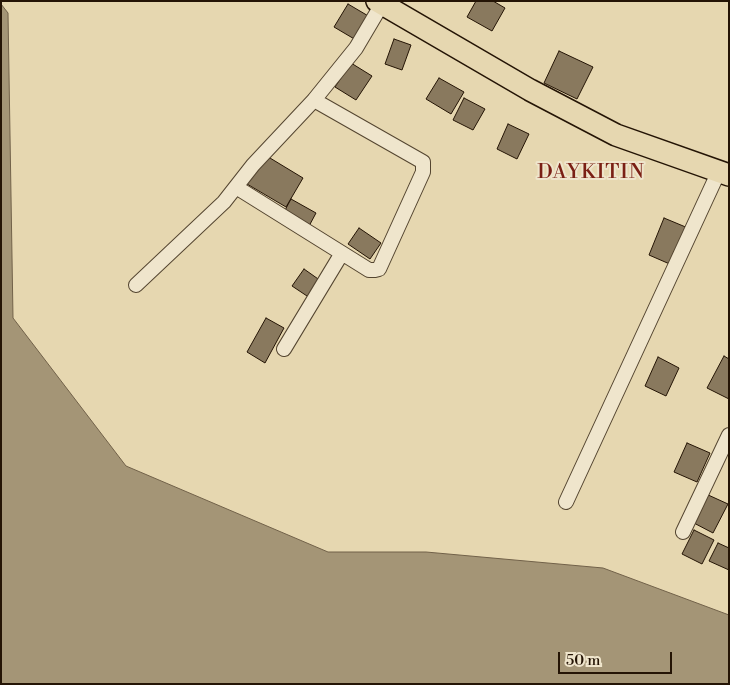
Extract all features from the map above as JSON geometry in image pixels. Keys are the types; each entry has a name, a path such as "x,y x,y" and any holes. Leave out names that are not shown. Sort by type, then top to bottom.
{"main road":[{"path":"380,3 530,90 616,135 724,173"}],"street":[{"path":"136,285 224,202 253,165 314,100 356,48 380,3"},
{"path":"236,187 369,270 380,269 423,172 423,162 314,100"},
{"path":"566,502 724,173"},
{"path":"284,349 342,253"},
{"path":"683,532 729,435"}],"shaded area":[{"path":"1,4 8,13 13,318 126,466 328,552 426,552 603,568 729,615 729,684 1,684"}],"building":[{"path":"476,1 493,1 505,8 492,31 467,17"},
{"path":"348,4 370,17 356,40 334,27"},
{"path":"394,39 411,45 402,70 385,64"},
{"path":"559,51 593,67 577,99 544,83"},
{"path":"351,63 372,76 356,100 335,87"},
{"path":"439,78 464,92 451,114 426,99"},
{"path":"464,98 485,109 473,130 453,120"},
{"path":"508,124 529,134 517,159 497,149"},
{"path":"265,155 303,178 286,207 247,184"},
{"path":"291,199 316,213 308,228 283,214"},
{"path":"664,218 688,228 672,265 649,255"},
{"path":"359,228 381,243 370,259 348,244"},
{"path":"304,269 321,281 310,298 292,286"},
{"path":"266,318 284,328 265,363 247,352"},
{"path":"724,356 729,359 729,399 707,388"},
{"path":"658,357 679,368 666,396 645,386"},
{"path":"687,443 710,453 697,482 674,472"},
{"path":"706,494 728,504 713,533 692,522"},
{"path":"694,530 714,540 702,564 682,554"},
{"path":"718,543 729,548 729,570 709,561"}],"district":[{"name":"DAYKITIN","path":"591,173"}]}
